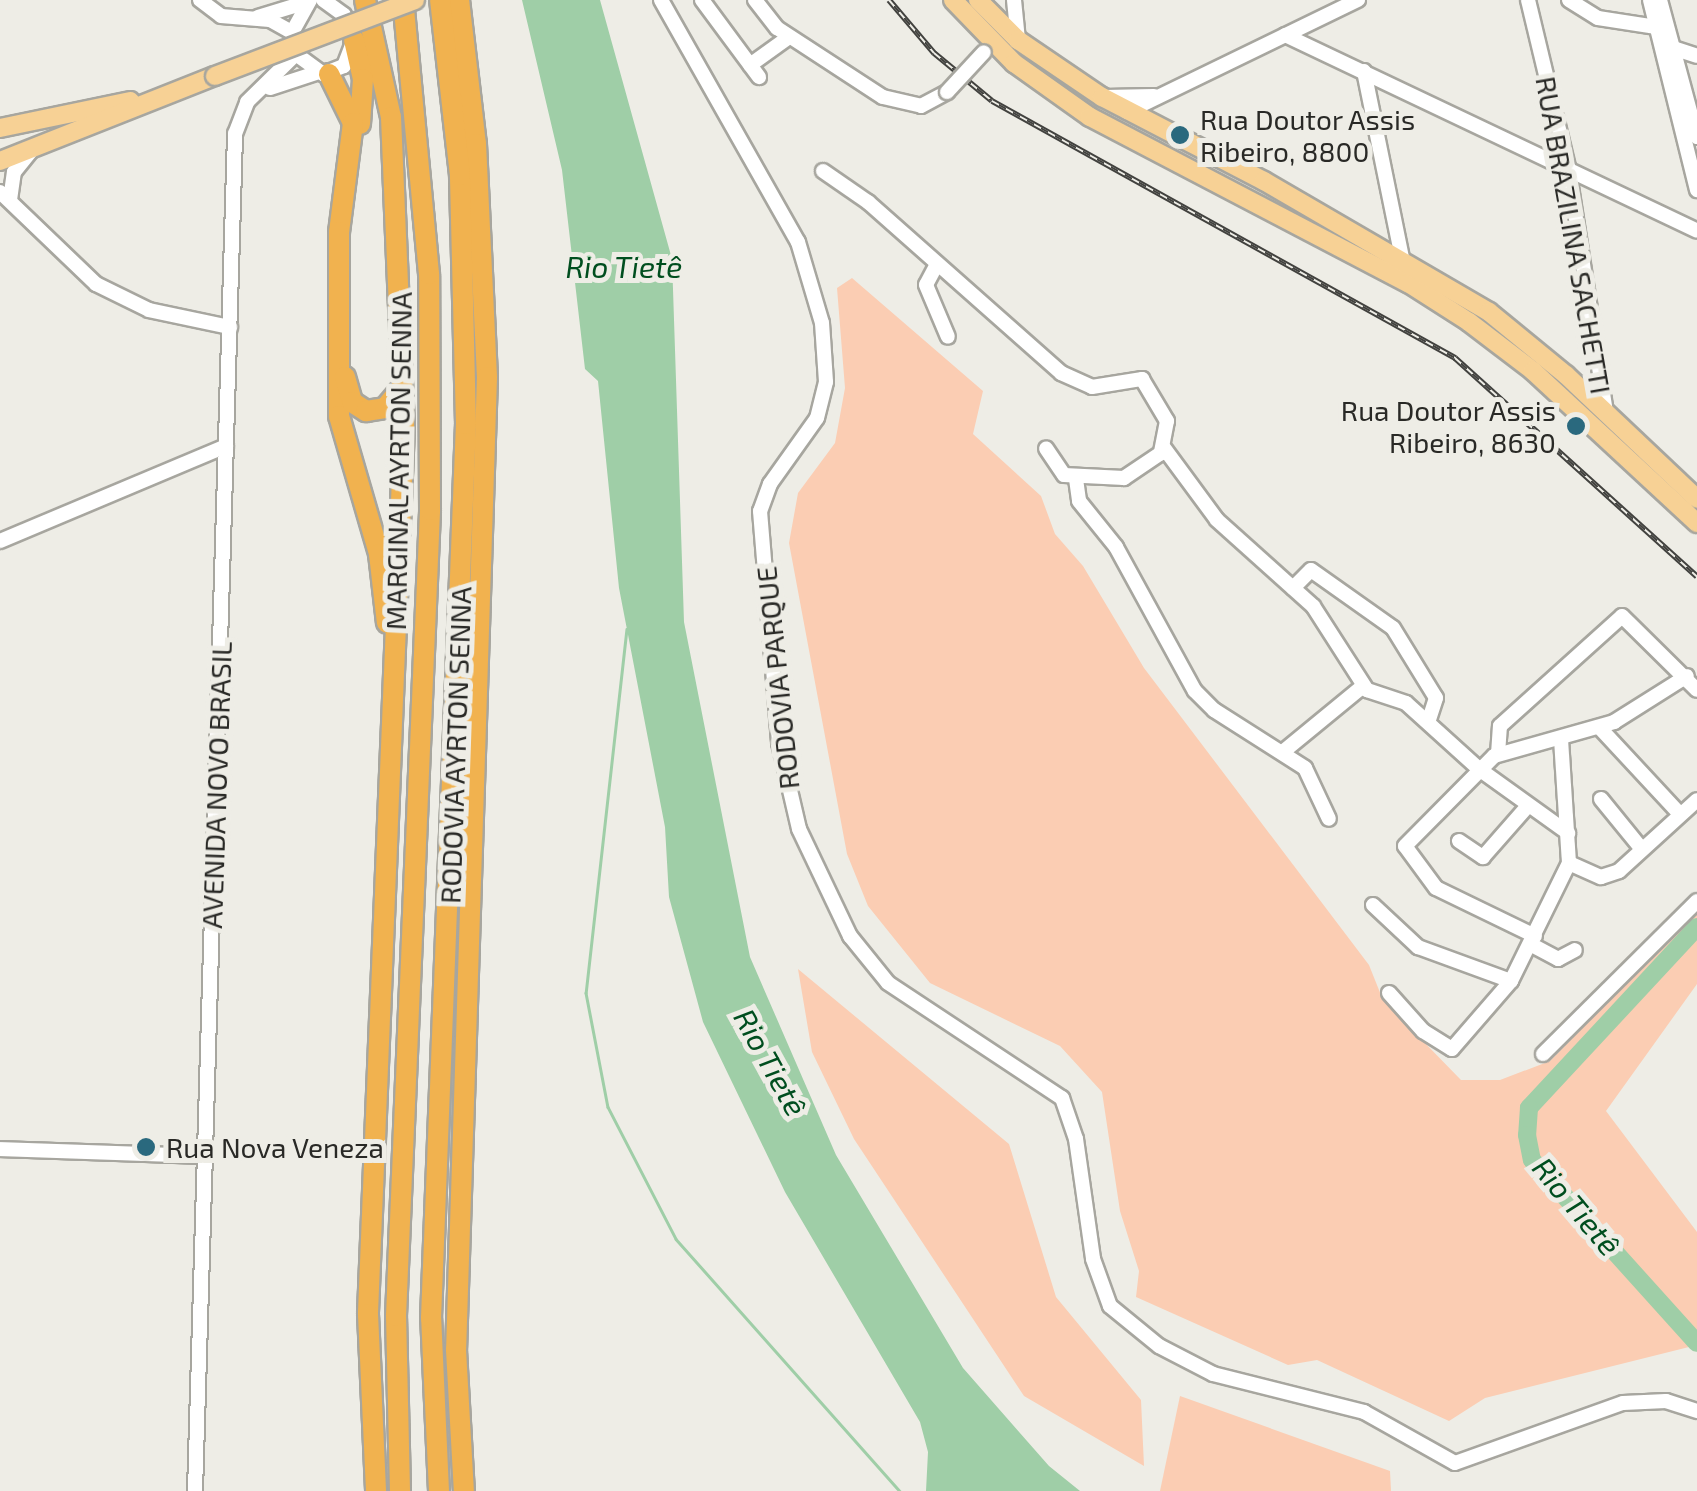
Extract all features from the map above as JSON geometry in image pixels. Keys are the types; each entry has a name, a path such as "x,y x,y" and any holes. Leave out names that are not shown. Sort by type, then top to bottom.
{"highway":[{"name":"MARGINAL AYRTON SENNA","path":"365,0 392,117 402,388 388,924 378,1126"},
{"name":"RODOVIA AYRTON SENNA","path":"400,1491 396,1316 430,510 429,274 404,0"},
{"name":"RODOVIA AYRTON SENNA","path":"438,1491 430,1334 466,424 460,175 440,0"},
{"name":"RODOVIA AYRTON SENNA","path":"459,0 476,144 488,377 456,1350 464,1491"},
{"path":"354,40 363,105 346,239 346,385 352,402 374,412 402,388"},
{"path":"323,73 353,124 340,232 339,416 379,554 393,670"},
{"path":"376,1491 367,1368 378,1126 391,1080 415,823"}],"main road":[{"path":"0,161 93,118 179,90 415,0"},
{"path":"953,0 988,47 1090,117 1392,274 1469,322 1534,372 1697,524"},
{"path":"978,0 1018,40 1102,97 1402,258 1534,346 1697,499"},
{"path":"1090,117 1128,112"},
{"path":"2,126 93,118"}],"street":[{"path":"200,0 222,16 254,20 292,32"},
{"path":"264,90 344,66 354,40 344,15 324,0"},
{"name":"RODOVIA PARQUE","path":"661,0 798,242 822,322 826,382 817,418 770,484 760,511 779,743 799,828 850,936 888,983 1062,1098 1076,1139 1093,1259 1110,1306 1159,1346 1212,1374 1364,1412 1455,1464 1624,1403 1666,1401 1697,1411"},
{"path":"702,0 755,71 789,37"},
{"path":"755,0 789,37 883,97 921,106 947,92 988,47"},
{"path":"1014,0 1018,40"},
{"path":"1128,112 1358,0"},
{"name":"RUA BRAZILINA SACHETTI","path":"1528,0 1568,167 1606,412"},
{"path":"1569,0 1598,18 1656,27"},
{"path":"1650,0 1697,190"},
{"path":"1660,0 1697,137"},
{"path":"254,20 308,1"},
{"path":"308,1 292,32 298,52 323,73"},
{"path":"1285,35 1697,231"},
{"path":"1672,48 1697,56"},
{"name":"AVENIDA NOVO BRASIL","path":"195,1491 234,134 247,102 264,90 298,52"},
{"path":"1364,71 1402,258"},
{"path":"1102,97 1159,96"},
{"path":"36,146 14,172 5,196 53,250 96,284 149,310 230,327"},
{"path":"823,171 868,202 936,266 1071,380 1092,387 1128,376 1146,381 1168,421 1164,448 1130,476 1076,479 1058,472 1046,448"},
{"path":"936,266 926,285 948,337"},
{"path":"0,541 226,446"},
{"path":"1164,448 1217,520 1313,606 1363,686 1400,699 1479,769 1568,833"},
{"path":"1076,479 1079,501 1116,547 1195,691 1225,718 1284,751 1305,768 1330,818"},
{"path":"1293,588 1311,570 1393,628 1436,698 1428,722"},
{"path":"1498,754 1500,726 1622,616 1697,690"},
{"path":"1576,950 1558,959 1533,940 1436,888 1404,846 1498,754 1599,728 1686,676"},
{"path":"1284,751 1363,686"},
{"path":"1599,728 1677,811"},
{"path":"1388,993 1452,1049 1511,980 1569,863 1561,738"},
{"path":"1601,800 1641,848"},
{"path":"1569,863 1601,877 1619,871 1677,811 1697,800"},
{"path":"1459,841 1483,856 1528,807"},
{"path":"1544,1054 1697,901"},
{"path":"1373,905 1418,947 1511,980"},
{"path":"0,1149 204,1156"}],"shaded area":[{"path":"852,278 983,391 973,434 1041,496 1055,534 1083,566 1144,668 1369,965 1383,1000 1461,1080 1500,1080 1550,1061 1697,912 1697,984 1606,1111 1697,1232 1697,1345 1485,1398 1449,1421 1317,1360 1288,1365 1136,1297 1139,1271 1120,1211 1102,1092 1060,1046 930,983 868,906 847,854 789,543 798,493 835,443 845,388 837,288"},
{"path":"798,969 1009,1144 1056,1297 1141,1400 1144,1466 1024,1396 854,1139 812,1052"},
{"path":"1180,1396 1390,1471 1391,1491 1160,1491"}],"water":[{"name":"Rio Tietê","path":"522,0 600,0 672,259 684,622 750,957 836,1155 963,1368 1049,1466 1080,1491 926,1491 928,1452 920,1422 785,1192 703,1022 669,897 665,827 619,588 598,381 585,369 562,170"}],"waterway":[{"path":"627,629 586,993 608,1107 676,1239 900,1491"},
{"name":"Rio Tietê","path":"1697,927 1529,1108 1527,1135 1532,1160 1697,1343"}],"railway":[{"path":"889,0 934,53 992,101 1455,358 1697,577"}],"place":[{"name":"Rua Doutor Assis Ribeiro, 8800","path":"1180,135"},
{"name":"Rua Doutor Assis Ribeiro, 8630","path":"1576,426"},
{"name":"Rua Nova Veneza","path":"146,1147"}]}
